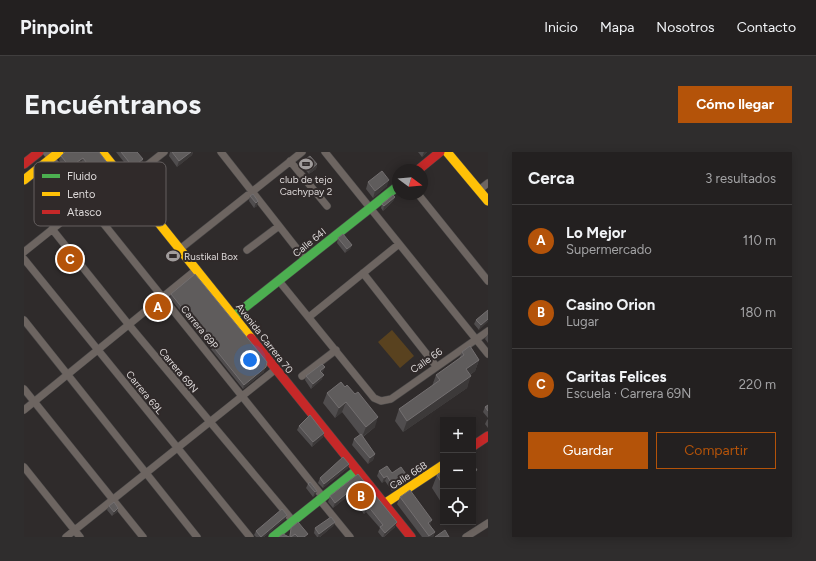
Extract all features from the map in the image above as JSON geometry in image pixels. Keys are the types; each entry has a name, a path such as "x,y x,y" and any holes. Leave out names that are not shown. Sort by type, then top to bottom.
{"street":[{"path":"24,164 39,152"},
{"path":"49,155 59,152"},
{"name":"Avenida Carrera 70","path":"102,152 110,162"},
{"path":"149,162 164,152"},
{"path":"221,152 305,260"},
{"path":"180,249 302,152"},
{"path":"325,152 488,354"},
{"path":"425,164 440,152"},
{"path":"447,152 488,201"},
{"path":"290,161 327,206"},
{"path":"24,180 34,170"},
{"path":"479,190 488,183"},
{"name":"Calle 64I","path":"234,316 392,191"},
{"path":"423,200 488,281"},
{"path":"24,252 56,226"},
{"name":"Carrera 69P","path":"106,226 243,395 350,537"},
{"name":"Avenida Carrera 70","path":"161,226 411,537"},
{"path":"247,250 279,226"},
{"name":"Carrera 69N","path":"52,229 129,325 293,521"},
{"path":"309,317 399,244"},
{"name":"Carrera 69L","path":"24,259 250,537"},
{"path":"24,410 197,270"},
{"path":"363,274 436,366"},
{"path":"278,281 336,350 302,376"},
{"path":"24,320 197,537"},
{"name":"Calle 66","path":"336,350 374,398 381,401 391,399 488,331"},
{"path":"66,537 276,369"},
{"path":"24,389 143,537"},
{"path":"476,444 488,436"},
{"path":"24,467 80,537"},
{"name":"Calle 66B","path":"384,504 440,467"},
{"path":"273,537 283,534 293,521 357,470"},
{"path":"466,537 488,523"}],"shaded area":[{"path":"392,330 414,356 400,368 378,342"}],"building":[{"path":"65,152 99,152 107,162 86,162 83,158 77,162 66,162 61,156"},
{"path":"121,152 137,152 143,159 139,162 129,162"},
{"path":"172,152 191,152 179,161"},
{"path":"310,156 317,164 310,170 303,161"},
{"path":"382,171 389,180 375,191 368,182"},
{"path":"253,194 258,201 256,203 250,196"},
{"path":"392,196 392,199 384,206 382,204"},
{"path":"343,234 352,245 347,249 338,238"},
{"path":"195,274 267,362 266,367 244,385 171,294"},
{"path":"488,310 488,319 481,325 476,320"},
{"path":"470,346 479,360 466,369 471,376 407,421 399,409 440,380 436,375 464,355 462,352"},
{"path":"322,364 325,367 320,371 324,375 313,384 306,376"},
{"path":"341,382 345,387 347,385 355,394 358,392 378,417 366,427 346,402 339,408 327,393"},
{"path":"310,415 324,433 313,442 299,426"},
{"path":"361,434 375,454 370,458 354,439"},
{"path":"343,457 349,464 324,484 320,478"},
{"path":"387,466 392,473 401,467 408,477 393,486 387,476 384,478 379,471"},
{"path":"440,473 440,480 437,475"},
{"path":"358,474 397,522 385,533 380,527 383,525 368,506 366,508 351,490 335,503 330,496"},
{"path":"310,482 317,491 315,492 308,484"},
{"path":"410,490 432,520 428,523 435,532 429,536 400,497"},
{"path":"114,502 118,508 114,512 109,506"},
{"path":"282,509 287,515 261,537 256,531"},
{"path":"331,517 335,522 319,534 315,528"},
{"path":"298,522 308,534 304,537 298,537 295,534 290,537 291,528"},
{"path":"445,530 449,537 435,537"},
{"path":"283,534 289,537 279,537"}],"traffic: fast":[{"path":"234,316 392,191"},
{"path":"273,537 357,470"}],"traffic: slow":[{"path":"46,162 59,152"},
{"path":"102,152 110,162"},
{"path":"447,152 488,201"},
{"path":"24,180 34,172"},
{"path":"161,226 251,338"},
{"path":"384,504 440,467"}],"traffic: jam":[{"path":"24,164 39,152"},
{"path":"425,164 440,152"},
{"path":"251,338 411,537"},
{"path":"476,444 488,436"}],"place":[{"name":"club de tejo Cachypay 2","path":"306,164"},
{"name":"Rustikal Box","path":"173,256"},
{"name":"Caritas Felices","path":"70,259"},
{"name":"Lo Mejor","path":"158,307"},
{"name":"Casino Orion","path":"361,496"}]}
